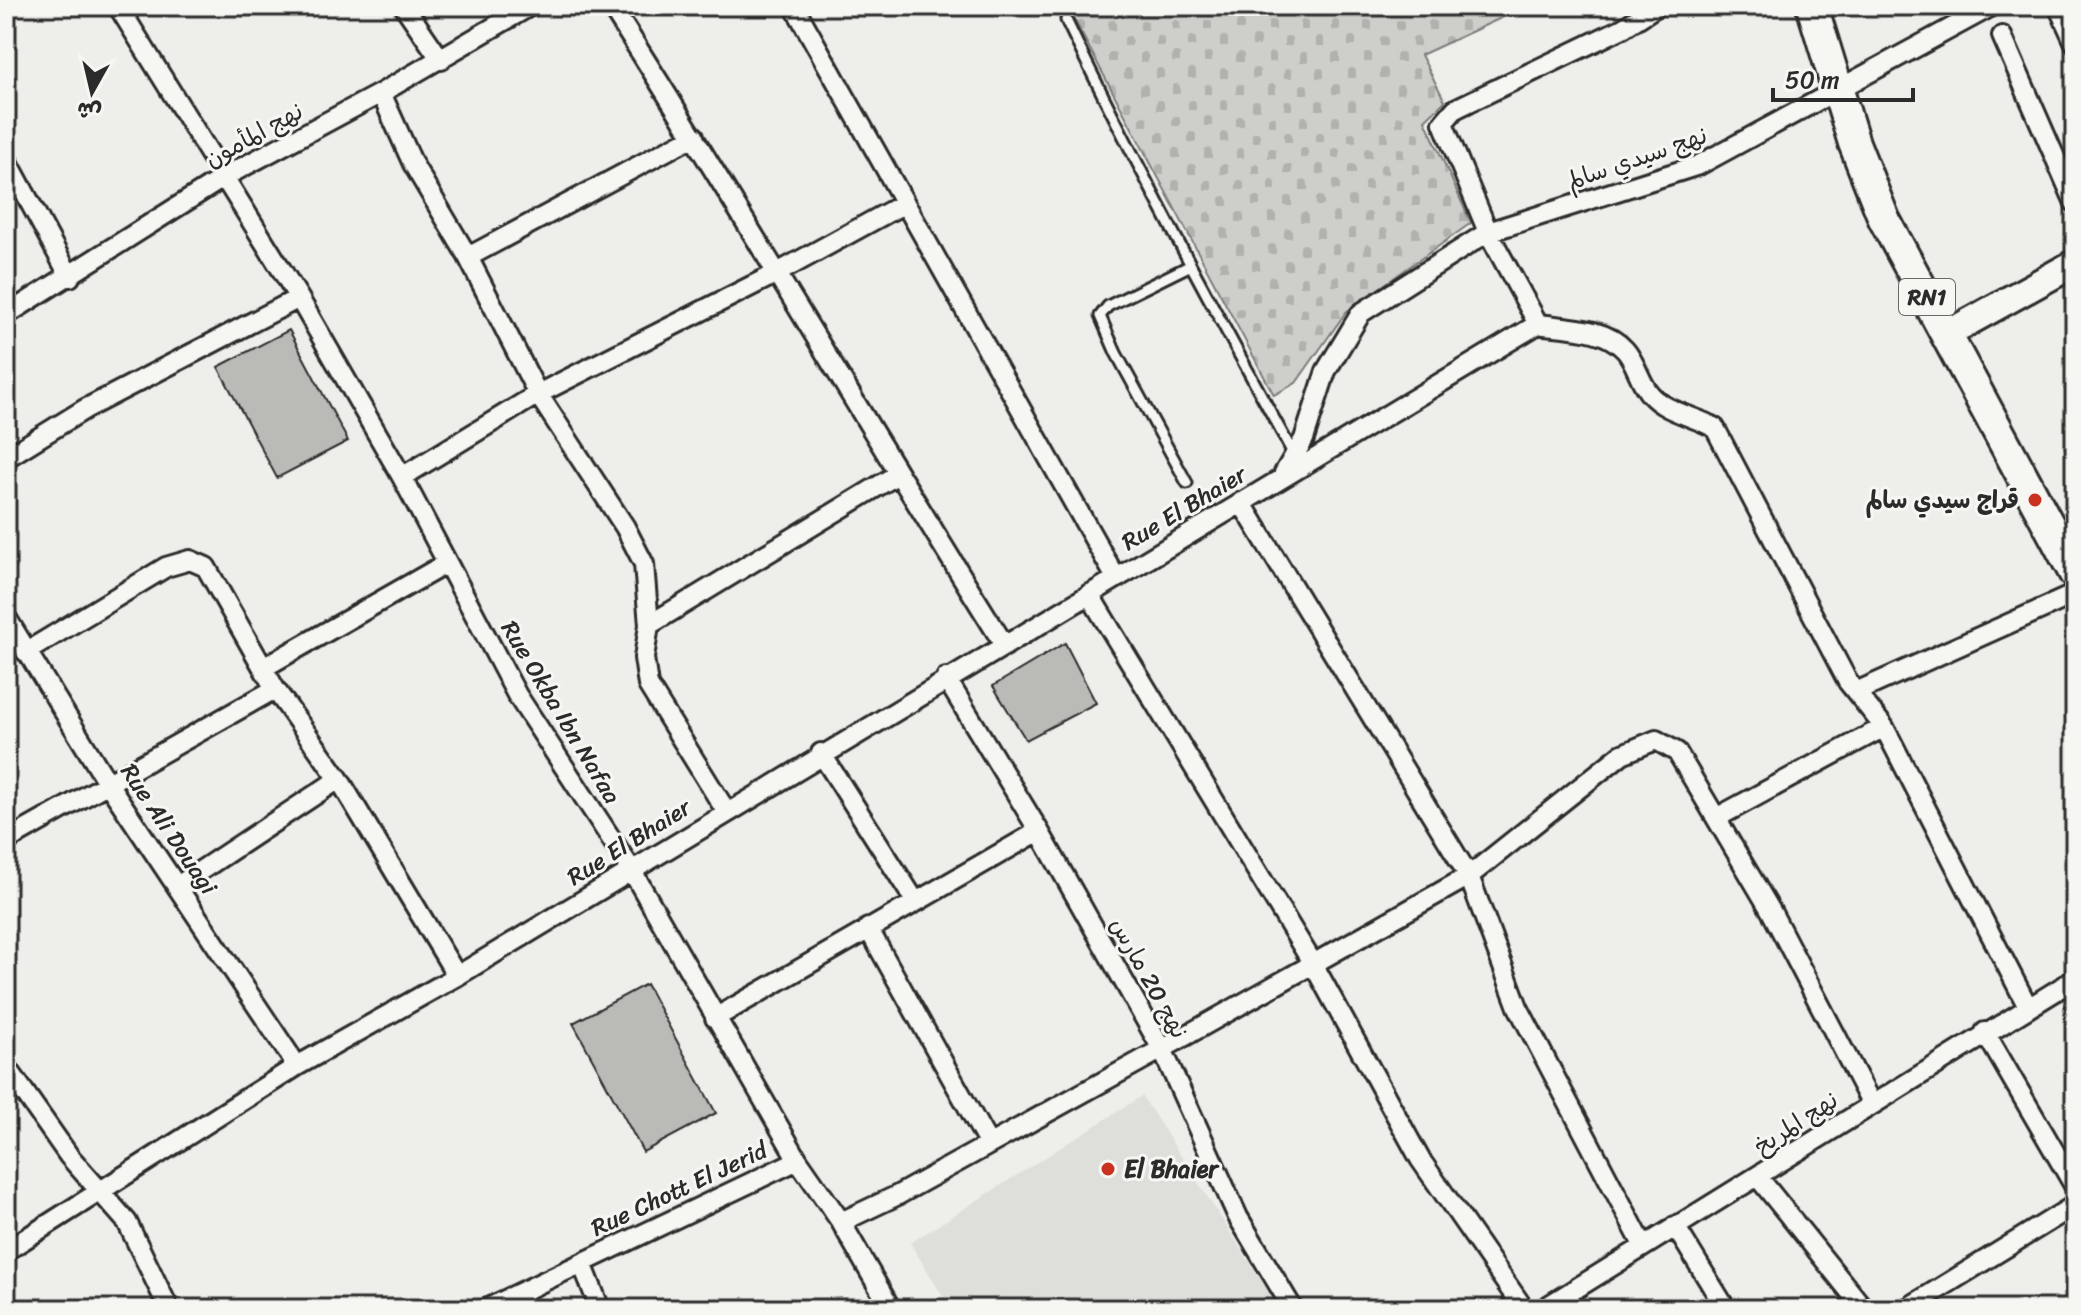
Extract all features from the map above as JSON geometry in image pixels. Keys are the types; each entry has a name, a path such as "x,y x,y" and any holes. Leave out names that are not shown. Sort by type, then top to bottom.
{"main road":[{"name":"RN1","path":"1812,6 1837,89 1884,219 2075,574"},
{"path":"1947,334 2075,263"}],"street":[{"name":"Rue Okba Ibn Nafaa","path":"118,6 299,298 402,477 517,695 631,869 798,1160 841,1222 891,1309"},
{"path":"404,6 441,60"},
{"name":"نهج المأمون","path":"6,315 226,176 441,60 530,6"},
{"path":"611,6 779,272 898,474 1005,646"},
{"path":"794,6 1116,578"},
{"path":"1657,6 1623,28 1446,117 1445,130 1488,232 1538,324 1598,333 1616,342 1627,351 1650,394 1667,408 1695,416 1715,428 1856,692 1884,727 2028,1007"},
{"name":"نهج سيدي سالم","path":"1280,479 1295,458 1326,371 1361,313 1488,232 1699,165 1992,6"},
{"path":"2058,6 2075,43"},
{"path":"2002,36 2075,203"},
{"path":"381,93 413,164 468,257 538,394 625,527 644,564 649,625 644,658 648,685 726,811"},
{"path":"468,257 694,136"},
{"path":"6,158 70,277"},
{"path":"402,477 538,394 779,272 905,203"},
{"path":"6,458 85,409 299,298"},
{"name":"Rue El Bhaier","path":"6,1251 297,1066 457,976 821,753 1005,646 1538,324"},
{"path":"649,625 898,474"},
{"path":"1241,502 1469,876 1518,1007 1643,1245"},
{"path":"26,652 166,567 190,560 206,567 221,588 275,689 339,779 457,976"},
{"path":"263,668 447,563"},
{"path":"1089,594 1312,962 1420,1159 1524,1309"},
{"path":"1856,692 2075,594"},
{"name":"Rue Ali Douagi","path":"6,617 107,782 179,885 297,1066"},
{"name":"نهج 20 مارس","path":"946,678 1039,831 1162,1049 1238,1217 1293,1309"},
{"path":"6,841 275,689"},
{"path":"1716,818 1884,727"},
{"path":"841,1222 898,1195 1469,876 1622,754 1646,741 1656,740 1677,752 1771,911 1871,1103"},
{"path":"821,753 915,901"},
{"path":"179,885 339,779"},
{"path":"715,1018 1039,831"},
{"path":"868,928 988,1143"},
{"name":"نهج المريخ","path":"1543,1309 1985,1032 2075,979"},
{"path":"1985,1032 2075,1187"},
{"path":"6,1066 69,1156 127,1222 169,1309"},
{"name":"Rue Chott El Jerid","path":"486,1309 798,1160"},
{"path":"1758,1177 1864,1309"},
{"path":"1906,1309 2075,1205"},
{"path":"1675,1226 1726,1309"},
{"path":"582,1263 600,1309"}],"lane":[{"path":"1066,20 1117,126 1170,221 1189,266 1295,458"},
{"path":"1187,483 1116,353 1100,316 1108,306 1189,266"}],"shaded area":[{"name":"El Bhaier","path":"1142,1096 1280,1309 951,1309 910,1243"}],"green space":[{"path":"1067,6 1527,6 1421,55 1445,101 1425,120 1471,223 1346,312 1296,383 1274,395"}],"building":[{"path":"289,330 348,441 277,478 218,367"},
{"path":"1065,643 1096,703 1026,740 993,686"},
{"path":"646,984 716,1113 643,1152 573,1023"}],"place":[{"name":"قراج سيدي سالم","path":"2035,500"},
{"name":"El Bhaier","path":"1108,1169"}]}
